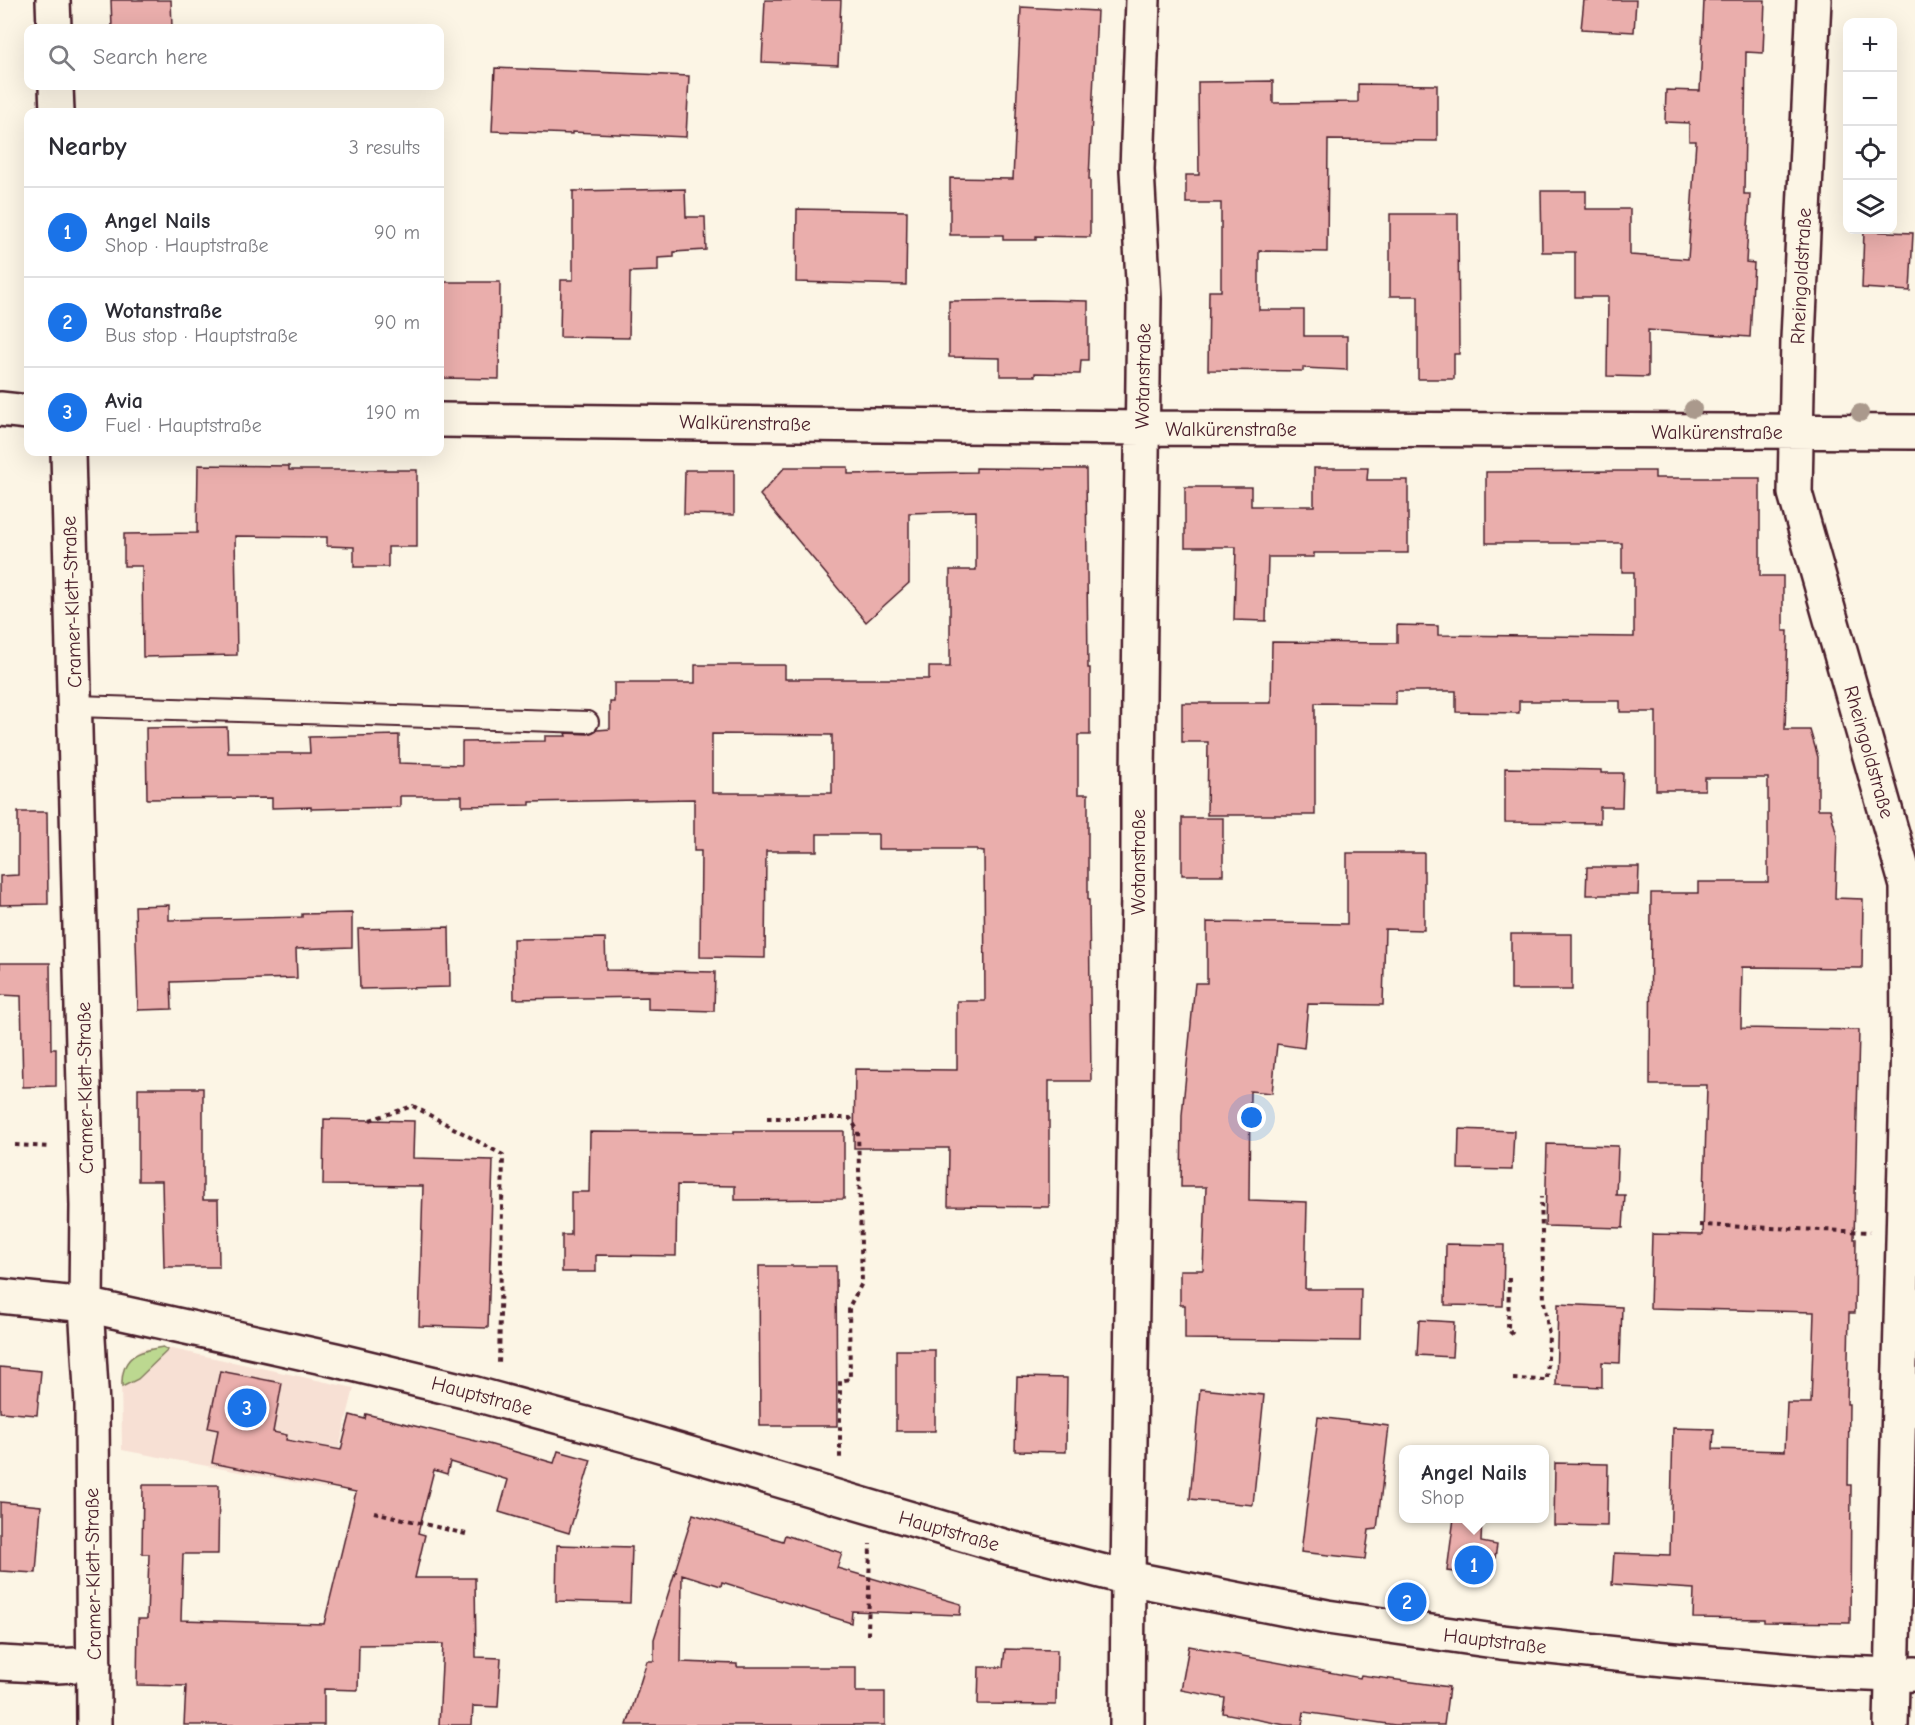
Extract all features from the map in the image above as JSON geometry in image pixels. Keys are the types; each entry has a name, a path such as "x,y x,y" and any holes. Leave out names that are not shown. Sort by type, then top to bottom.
{"street":[{"path":"53,0 54,24"},
{"name":"Wotanstraße","path":"1127,1725 1144,299 1137,170 1143,0"},
{"name":"Rheingoldstraße","path":"1814,0 1798,339 1795,493 1907,886 1904,1675 1892,1725"},
{"path":"56,90 57,108"},
{"path":"0,409 24,412"},
{"name":"Walkürenstraße","path":"444,420 1142,428 1915,432"},
{"name":"Cramer-Klett-Straße","path":"68,456 87,1195 86,1305 92,1406 94,1725"},
{"name":"Hauptstraße","path":"0,1296 86,1305 478,1394 1010,1548 1128,1578 1327,1617 1501,1642 1818,1672 1904,1675"},
{"path":"0,1663 56,1666 94,1664"}],"lane":[{"path":"75,706 588,722"}],"path":[{"path":"369,1120 413,1106 503,1155 499,1359"},
{"path":"767,1118 850,1118 858,1131 862,1283 849,1307 850,1379 840,1381 840,1471 835,1497"},
{"path":"15,1145 61,1148"},
{"path":"1513,1379 1547,1380 1549,1335 1544,1302 1541,1197"},
{"path":"1700,1225 1880,1232"},
{"path":"1509,1278 1508,1330 1515,1336"},
{"path":"868,1635 871,1508"},
{"path":"374,1512 466,1534"}],"shaded area":[{"path":"163,1347 354,1388 329,1489 122,1450 121,1374 132,1355 142,1349"}],"green space":[{"path":"163,1347 168,1350 138,1379 122,1387 124,1368 132,1357 138,1353"}],"building":[{"path":"111,0 171,0 172,24 112,24"},
{"path":"765,0 841,0 838,65 762,62"},
{"path":"1584,0 1636,0 1634,32 1581,29"},
{"path":"1704,0 1765,0 1763,53 1746,52 1744,194 1750,194 1746,262 1754,263 1750,337 1648,330 1648,377 1607,376 1608,297 1575,297 1575,252 1542,252 1541,191 1586,191 1586,209 1630,209 1630,255 1688,259 1696,141 1689,141 1689,123 1665,122 1666,90 1700,91"},
{"path":"1021,7 1097,11 1089,179 1090,237 1036,236 1036,240 1003,240 1003,235 950,235 950,178 1013,179"},
{"path":"495,68 689,76 686,137 492,131"},
{"path":"1273,81 1273,103 1358,102 1358,84 1437,85 1437,141 1328,140 1327,252 1259,251 1259,310 1304,310 1304,336 1347,336 1347,370 1303,368 1303,371 1208,370 1209,291 1221,291 1221,203 1186,203 1186,175 1199,175 1198,82"},
{"path":"685,189 686,217 705,217 706,250 674,252 674,257 658,258 658,271 630,272 629,338 560,337 561,280 573,280 573,191"},
{"path":"797,209 907,211 906,285 796,282"},
{"path":"1390,214 1458,214 1459,354 1454,354 1454,379 1418,379 1418,296 1390,296"},
{"path":"1913,233 1910,291 1862,288 1864,234"},
{"path":"444,282 500,282 499,379 444,378"},
{"path":"949,301 1088,301 1088,360 1081,360 1080,374 1035,373 1035,376 1000,376 1000,358 949,357"},
{"path":"198,465 289,466 289,470 417,470 417,547 388,547 388,567 354,567 354,547 327,546 327,537 235,536 237,655 143,657 142,566 124,566 124,534 197,533"},
{"path":"785,467 848,467 848,474 976,472 976,468 1086,469 1090,735 1078,735 1078,794 1088,794 1091,1081 1049,1081 1049,1207 948,1206 949,1148 854,1148 855,1069 957,1070 957,1001 985,1001 984,852 977,851 977,849 878,849 878,834 817,834 817,851 766,851 765,958 700,957 701,851 694,851 694,799 530,802 530,805 462,806 462,796 400,796 400,807 311,809 311,807 272,808 272,798 147,799 146,728 227,727 228,753 310,753 309,737 399,735 399,763 462,765 462,742 545,741 545,736 566,736 565,733 588,734 597,730 610,729 610,702 614,702 614,683 695,683 695,665 785,665 785,679 929,679 929,667 950,667 950,570 976,570 976,511 909,513 909,583 866,622 760,495","holes":["712,734 832,735 832,793 712,793"]},
{"path":"1314,468 1368,468 1367,480 1408,480 1408,553 1314,553 1314,557 1268,557 1266,621 1234,620 1236,547 1185,547 1185,487 1251,487 1251,506 1314,506"},
{"path":"685,470 734,470 734,515 684,514"},
{"path":"1655,471 1655,478 1760,478 1760,576 1783,576 1783,631 1788,631 1785,730 1810,730 1818,757 1818,809 1830,809 1837,835 1835,898 1863,899 1862,968 1742,967 1741,1028 1859,1030 1854,1239 1856,1239 1855,1313 1849,1313 1847,1404 1849,1404 1848,1485 1851,1485 1850,1623 1693,1618 1694,1589 1612,1584 1614,1553 1670,1555 1673,1428 1714,1429 1713,1449 1785,1451 1787,1403 1811,1403 1814,1312 1650,1308 1652,1234 1703,1235 1707,1085 1650,1085 1651,893 1698,893 1698,882 1768,882 1768,778 1705,778 1705,790 1656,790 1656,712 1620,712 1620,701 1519,701 1519,713 1456,712 1456,691 1396,691 1396,704 1315,703 1315,815 1207,815 1208,742 1182,742 1182,703 1271,703 1272,642 1397,643 1397,625 1438,626 1438,635 1634,637 1634,572 1622,572 1622,543 1486,543 1486,472"},
{"path":"1505,768 1601,770 1601,773 1623,773 1622,807 1600,807 1600,823 1505,822"},
{"path":"18,812 47,812 48,904 0,905 0,876 18,875"},
{"path":"1182,818 1223,818 1223,875 1182,875"},
{"path":"1347,853 1424,853 1424,930 1385,929 1383,1005 1308,1004 1304,1048 1277,1044 1272,1093 1250,1091 1249,1200 1307,1202 1305,1289 1361,1289 1360,1341 1185,1339 1185,1305 1180,1305 1180,1270 1203,1270 1206,1187 1181,1187 1182,1115 1195,983 1207,983 1207,922 1347,924"},
{"path":"1587,867 1639,867 1638,895 1586,895"},
{"path":"169,905 169,920 302,917 302,914 352,913 352,947 296,949 297,978 171,982 172,1009 138,1010 135,906"},
{"path":"449,927 450,987 360,989 358,929"},
{"path":"1511,934 1572,934 1572,990 1511,990"},
{"path":"605,938 606,970 715,972 714,1011 648,1009 648,997 514,999 513,939"},
{"path":"0,963 50,963 51,1049 56,1049 56,1086 23,1087 21,996 0,995"},
{"path":"138,1088 203,1088 203,1200 218,1200 219,1267 164,1267 162,1181 138,1181"},
{"path":"324,1119 414,1121 413,1158 493,1160 488,1328 419,1326 423,1186 323,1185"},
{"path":"1459,1129 1514,1131 1512,1170 1458,1169"},
{"path":"734,1131 844,1131 844,1199 735,1200 735,1186 677,1185 676,1256 596,1255 596,1272 562,1272 562,1235 571,1235 571,1192 589,1192 590,1132 734,1133"},
{"path":"1547,1144 1618,1146 1616,1195 1625,1195 1623,1228 1545,1226"},
{"path":"1446,1244 1504,1245 1503,1306 1445,1305"},
{"path":"759,1266 836,1266 837,1426 760,1426"},
{"path":"1558,1304 1622,1307 1620,1363 1602,1362 1602,1387 1556,1385"},
{"path":"1419,1320 1454,1322 1452,1357 1417,1355"},
{"path":"896,1350 935,1350 935,1431 896,1431"},
{"path":"0,1367 41,1371 37,1415 0,1412"},
{"path":"220,1371 282,1383 273,1432 287,1435 286,1440 341,1450 350,1415 365,1419 366,1414 554,1463 558,1451 591,1460 569,1533 499,1512 508,1480 450,1462 447,1474 434,1470 418,1533 425,1535 415,1578 475,1578 476,1657 501,1658 498,1707 473,1706 472,1725 439,1725 443,1644 359,1645 358,1690 324,1689 324,1725 184,1725 186,1686 137,1685 138,1619 147,1619 149,1554 142,1554 143,1485 219,1485 218,1554 183,1554 181,1620 324,1624 356,1492 212,1463 218,1430 208,1428"},
{"path":"1017,1377 1067,1378 1066,1452 1015,1451"},
{"path":"1200,1389 1264,1395 1253,1505 1190,1499"},
{"path":"1318,1417 1389,1426 1377,1529 1369,1530 1365,1559 1301,1552"},
{"path":"1555,1463 1608,1464 1607,1526 1554,1525"},
{"path":"0,1502 41,1506 36,1573 0,1571"},
{"path":"693,1514 783,1541 785,1535 842,1553 837,1568 961,1604 960,1615 852,1611 851,1623 722,1582 721,1586 682,1574 681,1662 737,1664 737,1667 856,1667 856,1692 885,1692 885,1725 627,1725 647,1661 654,1661 654,1639 675,1572 677,1572 675,1571"},
{"path":"1453,1523 1482,1523 1481,1542 1497,1545 1492,1577 1447,1571"},
{"path":"557,1545 632,1547 630,1603 556,1601"},
{"path":"1189,1646 1360,1678 1361,1675 1449,1687 1444,1725 1395,1725 1304,1712 1302,1725 1285,1725 1223,1713 1225,1698 1181,1690"},
{"path":"1005,1649 1057,1650 1056,1705 978,1704 979,1667 1003,1667"}],"place":[{"name":"Avia","path":"247,1408"},
{"name":"Angel Nails","path":"1474,1565"},
{"name":"Wotanstraße","path":"1407,1602"}]}
